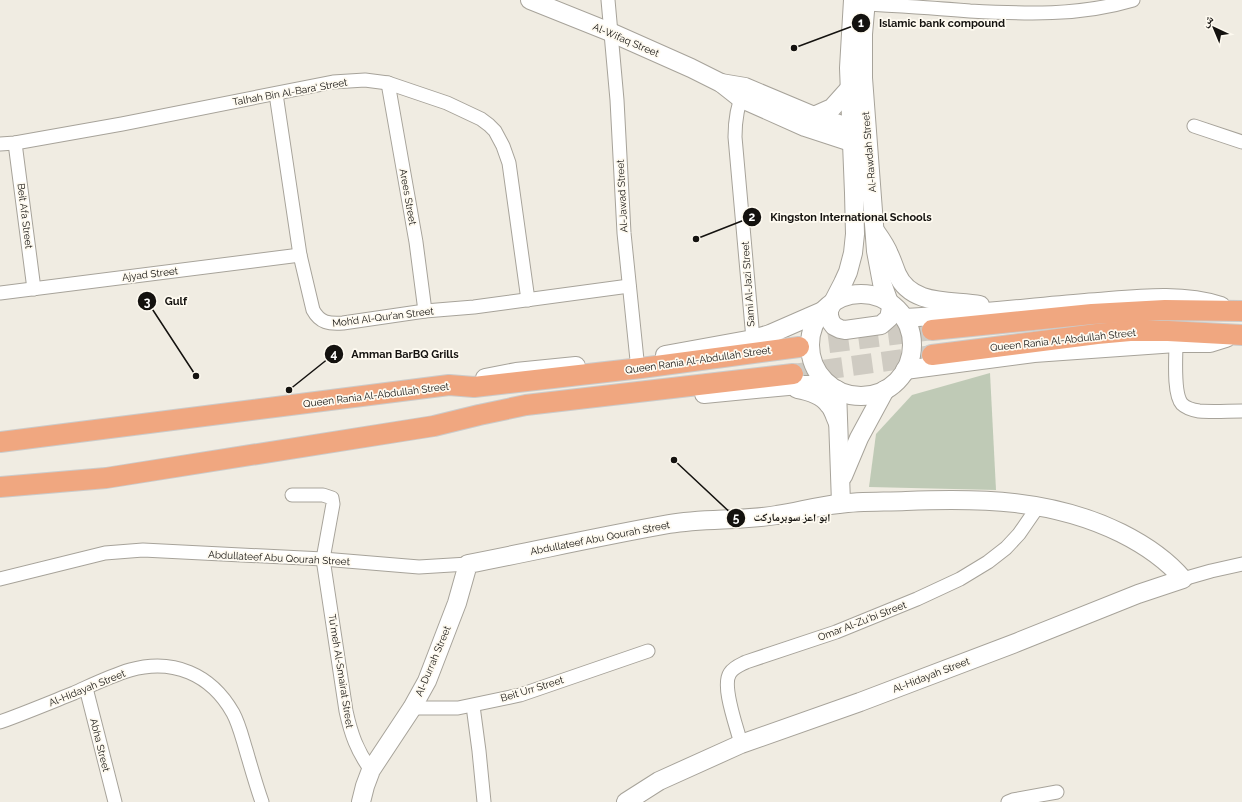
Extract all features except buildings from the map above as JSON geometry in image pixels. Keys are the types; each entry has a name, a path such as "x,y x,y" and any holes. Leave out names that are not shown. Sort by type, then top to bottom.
{"main road":[{"path":"932,330 1092,314 1165,310 1239,311"},
{"name":"Queen Rania Al-Abdullah Street","path":"932,355 1130,331 1168,331 1238,335"},
{"name":"Queen Rania Al-Abdullah Street","path":"0,442 449,385 474,387 641,368 799,347"},
{"path":"0,487 106,478 434,426 479,414 526,405 790,380"}],"street":[{"name":"Al-Wifaq Street","path":"530,0 610,32 743,93 805,127 860,138"},
{"name":"Al-Jawad Street","path":"608,0 617,100 624,233 637,360"},
{"path":"862,1 1008,13 1071,12 1099,8 1133,0"},
{"name":"Al-Rawdah Street","path":"862,1 849,57 849,89 860,138 879,273 891,308 885,322 876,327 846,330 840,329 831,322 828,307 843,283 853,253 860,138 864,98 862,60 862,1"},
{"name":"Talhah Bin Al-Bara' Street","path":"0,144 15,143 122,124 334,82 365,80 388,83 448,103 481,119 495,131 504,146 509,163 528,300"},
{"name":"Arees Street","path":"388,83 416,242 425,311"},
{"path":"814,116 832,108 849,89"},
{"name":"Al-Wifaq Street","path":"743,93 814,116 860,138"},
{"name":"Sami Al-Jazi Street","path":"743,93 735,121 735,137 753,339"},
{"name":"Moh’d Al-Qur’an Street","path":"276,94 300,255 313,310 318,318 324,322 333,324 343,323 425,311 474,307 629,286"},
{"path":"1194,126 1242,142"},
{"name":"Beit Afa Street","path":"15,143 34,289"},
{"path":"874,229 885,246 897,275 903,285 914,294 928,299 966,302 1006,310"},
{"name":"Ajyad Street","path":"0,293 300,255"},
{"path":"449,385 516,372 637,360 753,339 770,334 846,297 862,294 876,297 889,303 900,312 904,318 910,332 912,346 909,362 897,381 885,390 860,396 852,395 833,388 799,385 790,380"},
{"path":"904,318 1144,298 1191,299 1209,302 1239,311"},
{"path":"828,307 816,322 810,346 812,359 816,369 821,377 833,388 838,423 841,503"},
{"path":"905,370 1034,353 1176,343 1210,343 1238,335"},
{"path":"1176,343 1177,390 1178,398 1182,404 1197,411 1242,411"},
{"path":"790,380 806,391 824,400 829,405 838,423"},
{"path":"841,482 856,443 885,390"},
{"name":"Tu'meh Al-Smairat Street","path":"292,495 323,495 332,498 333,504 324,559 350,731 359,752 370,770"},
{"name":"Abdullateef Abu Qourah Street","path":"0,579 105,554 144,550 324,559 419,567 468,564 590,538 670,524 776,516 811,507 841,503 939,500 995,501 1039,505 1092,520 1131,538 1161,557 1183,579"},
{"name":"Omar Al-Zu'bi Street","path":"741,744 727,692 726,682 729,674 736,667 746,662 836,632 917,600 960,579 988,562 1006,548 1019,534 1039,505"},
{"name":"Al-Durrah Street","path":"370,770 412,708 427,681 457,603 468,564"},
{"name":"Al-Hidayah Street","path":"626,802 659,780 741,744 860,702 1018,642 1138,594 1210,571 1242,564"},
{"name":"Beit Urr Street","path":"412,708 458,708 520,695 648,651"},
{"name":"Al-Hidayah Street","path":"0,722 41,707 129,670 143,667 174,667 207,681 220,695 233,713 241,731 262,802"},
{"name":"Abha Street","path":"86,688 115,802"},
{"path":"473,706 484,802"},
{"path":"361,802 370,770"},
{"path":"1008,802 1057,792"}],"green space":[{"path":"990,373 996,490 869,487 876,434 912,395"}],"tunnel":[{"path":"799,347 932,330"},
{"path":"793,374 932,355"}],"place":[{"name":"Islamic bank compound","path":"794,48"},
{"name":"Kingston International Schools","path":"696,239"},
{"name":"Gulf","path":"196,376"},
{"name":"Amman BarBQ Grills","path":"289,390"},
{"name":"ابو اعز سوبرماركت","path":"674,460"}]}
